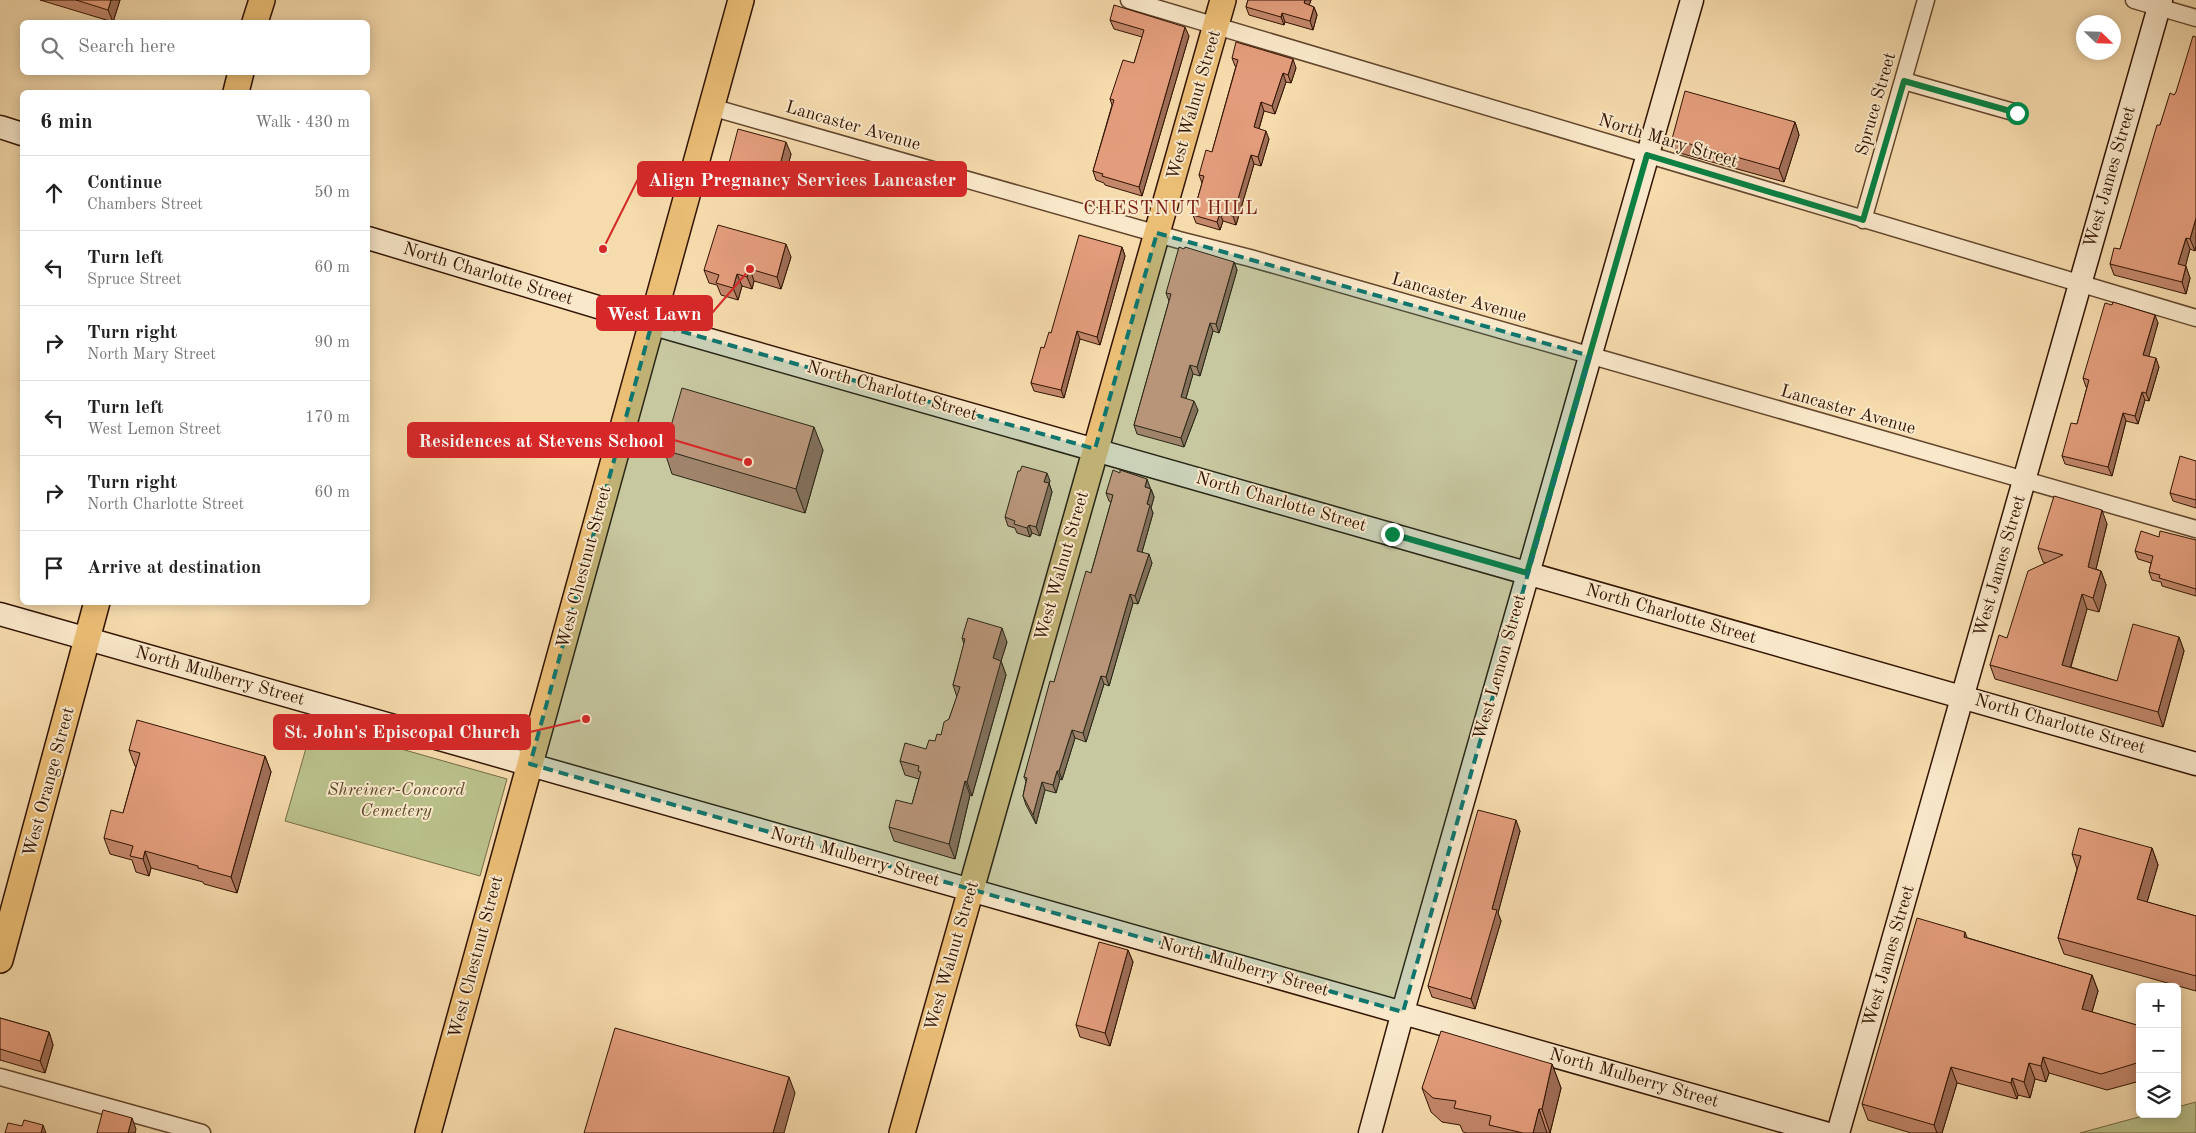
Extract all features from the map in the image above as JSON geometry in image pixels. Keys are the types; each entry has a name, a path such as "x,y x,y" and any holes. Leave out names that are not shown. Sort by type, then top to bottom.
{"main road":[{"path":"257,20 262,0"},
{"name":"West Chestnut Street","path":"428,1133 740,0"},
{"name":"West Walnut Street","path":"902,1133 1223,0"},
{"path":"236,90 240,75"},
{"name":"West Orange Street","path":"0,960 95,605"}],"street":[{"name":"North Mary Street","path":"1128,0 2196,318"},
{"name":"West Lemon Street","path":"1370,1133 1527,573 1692,0"},
{"name":"Spruce Street","path":"1863,220 1926,0"},
{"path":"2134,0 2160,4 2196,18"},
{"name":"West James Street","path":"1838,1133 2160,4"},
{"path":"1904,81 2017,113"},
{"name":"Lancaster Avenue","path":"711,107 1250,258 2196,529"},
{"path":"0,127 20,133"},
{"name":"North Charlotte Street","path":"370,239 652,323 2196,764"},
{"name":"North Mulberry Street","path":"0,614 1825,1133"},
{"path":"0,1077 202,1133"}],"highlighted area":[{"path":"1157,233 1590,356 1403,1012 530,764 652,323 1095,449"}],"green space":[{"name":"Shreiner-Concord Cemetery","path":"313,724 507,779 480,876 285,821"},
{"path":"2196,1102 2196,1133 2080,1133 2136,1118 2181,1118 2181,1106"}],"building":[{"path":"76,0 111,0 108,10"},
{"path":"1248,0 1305,0 1304,3 1314,7 1310,21 1282,13 1281,17 1246,7"},
{"path":"1114,5 1185,27 1139,187 1102,176 1103,174 1093,171 1114,100 1110,99 1123,60 1134,63 1144,30 1110,20"},
{"path":"2193,36 2196,37 2196,218 2190,239 2186,238 2178,264 2186,266 2182,282 2110,264 2114,248 2120,249 2157,125 2160,125 2170,93 2174,95 2176,92"},
{"path":"1236,42 1293,59 1288,75 1283,73 1272,106 1261,102 1254,127 1266,131 1258,157 1251,155 1233,216 1220,213 1217,222 1193,215 1204,176 1199,175 1206,150 1212,152 1238,60 1232,58"},
{"path":"1685,91 1795,122 1779,169 1672,139"},
{"path":"738,129 786,142 776,180 728,167"},
{"path":"718,225 786,244 777,277 750,269 747,277 737,274 733,288 716,283 719,275 704,270"},
{"path":"1079,235 1122,247 1097,337 1077,331 1061,390 1031,383 1041,347 1044,348 1049,332 1051,333"},
{"path":"1179,247 1184,249 1185,247 1234,262 1216,324 1210,323 1197,367 1190,365 1181,397 1194,401 1181,438 1134,425 1171,294 1166,293"},
{"path":"2113,302 2155,315 2143,355 2156,358 2146,393 2142,392 2135,416 2123,413 2108,467 2062,456 2071,423 2077,424 2089,380 2083,378 2105,303 2112,305"},
{"path":"682,388 814,427 796,489 664,450"},
{"path":"2180,456 2196,461 2196,500 2170,493"},
{"path":"1022,466 1047,473 1044,482 1049,483 1036,527 1029,525 1027,528 1014,524 1015,521 1005,517 1018,471 1020,471"},
{"path":"1113,470 1120,473 1120,470 1147,479 1145,487 1151,489 1147,504 1150,505 1137,551 1149,554 1135,596 1130,594 1106,677 1101,676 1083,733 1072,730 1053,785 1042,782 1033,815 1023,796 1027,778 1024,777 1050,681 1054,682 1086,571 1091,573 1113,495 1106,493"},
{"path":"2054,496 2102,510 2088,567 2101,571 2093,598 2082,594 2062,665 2117,681 2133,624 2179,637 2158,712 1990,665 1999,635 2007,638 2028,571 2063,555 2038,548"},
{"path":"2141,531 2159,537 2160,531 2196,540 2196,589 2159,578 2160,575 2149,572 2153,556 2135,551"},
{"path":"968,618 1002,628 993,658 1001,661 967,782 965,781 949,844 889,827 896,800 912,804 921,772 918,771 919,766 900,761 905,743 926,749 929,740 935,741 937,734 941,735 944,722 949,719 960,687 953,685 965,639 962,638"},
{"path":"137,720 265,756 231,877 145,851 143,859 130,856 133,846 104,838 111,810 123,813 140,753 129,750"},
{"path":"1478,810 1516,820 1492,909 1497,910 1471,999 1428,986"},
{"path":"2079,828 2152,848 2137,899 2196,916 2196,976 2058,938 2081,856 2072,854"},
{"path":"1917,918 1965,932 1964,937 2092,975 2082,1009 2136,1025 2136,1063 2101,1074 2043,1057 2041,1066 2029,1063 2024,1082 2012,1078 2011,1083 1951,1067 1934,1125 1862,1104"},
{"path":"1099,942 1128,950 1105,1033 1076,1025"},
{"path":"0,1018 49,1032 40,1061 0,1049"},
{"path":"615,1028 789,1077 773,1133 584,1133"},
{"path":"1441,1031 1552,1064 1542,1109 1539,1109 1533,1133 1523,1133 1489,1125 1491,1116 1454,1108 1456,1101 1433,1098 1422,1088"},
{"path":"103,1110 132,1118 128,1133 97,1133"},
{"path":"24,1120 43,1125 41,1133 5,1133 8,1123 22,1126"}],"place":[{"name":"Align Pregnancy Services Lancaster","path":"603,249"},
{"name":"West Lawn","path":"750,269"},
{"name":"Residences at Stevens School","path":"748,462"},
{"name":"St. John's Episcopal Church","path":"586,719"}],"district":[{"name":"CHESTNUT HILL","path":"1171,209"}],"route":[{"path":"1392,534 1527,573 1647,155 1863,220 1904,81 2017,113"}]}
